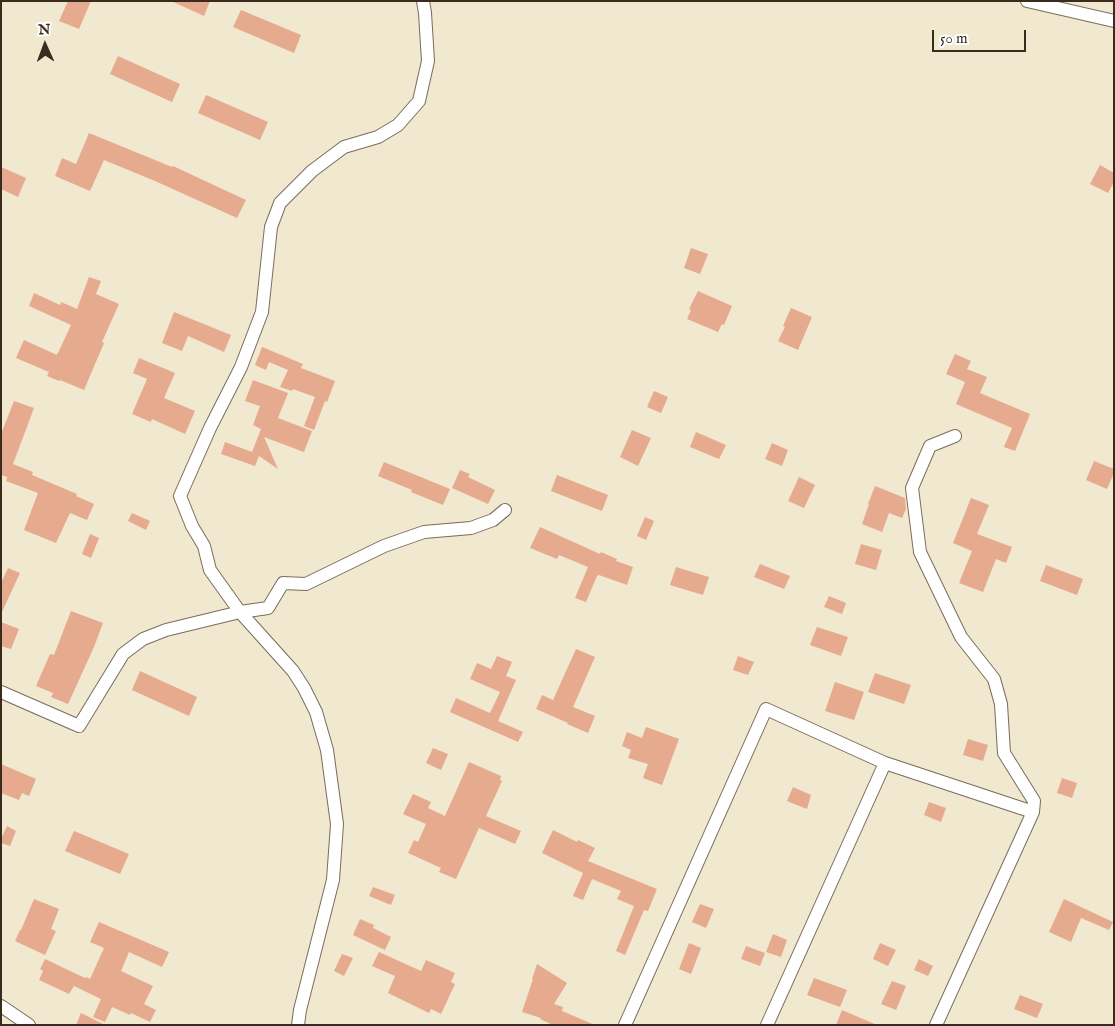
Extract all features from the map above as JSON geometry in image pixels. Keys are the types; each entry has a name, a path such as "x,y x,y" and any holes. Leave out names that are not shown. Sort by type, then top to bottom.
{"street":[{"path":"298,1025 300,1010 333,880 337,824 327,750 316,712 304,688 293,671 240,612 210,570 204,546 192,526 180,496 210,428 241,367 262,312 271,227 280,203 312,171 344,147 378,137 398,125 419,101 428,61 423,1"},
{"path":"1027,1 1114,21"},
{"path":"936,1025 1033,812 1034,801 1004,753 1000,704 994,679 961,637 920,552 912,488 930,446 955,436"},
{"path":"1,692 78,726 124,654 143,639 166,630 240,612 268,608 283,583 306,584 384,546 424,532 471,528 493,520 505,510"},
{"path":"625,1025 766,709 885,764 1033,812"},
{"path":"767,1025 885,764"},
{"path":"1,1006 29,1025"}],"building":[{"path":"68,1 91,1 79,29 59,21"},
{"path":"171,1 210,1 204,16"},
{"path":"241,10 301,35 294,53 233,27"},
{"path":"118,56 180,84 172,102 110,74"},
{"path":"206,95 268,122 260,140 198,113"},
{"path":"89,133 173,166 246,200 237,218 104,160 90,191 55,176 62,158 76,164"},
{"path":"1100,165 1114,173 1114,182 1108,193 1090,184"},
{"path":"1,167 26,178 18,197 1,189"},
{"path":"691,248 708,254 700,274 684,268"},
{"path":"89,277 101,281 96,294 119,304 84,390 47,376 49,372 16,358 24,340 57,355 71,325 29,306 34,293 60,305 61,302 77,309"},
{"path":"698,291 732,306 724,325 722,324 718,332 687,319 691,310 689,309"},
{"path":"791,308 812,317 798,350 778,341"},
{"path":"174,312 231,335 224,352 188,336 182,351 162,343"},
{"path":"262,347 303,364 301,368 335,381 314,430 304,426 315,397 293,389 292,391 280,387 288,370 269,362 266,370 255,365"},
{"path":"955,354 971,361 967,369 987,377 980,393 1030,414 1015,451 1004,447 1012,428 956,404 965,382 946,374"},
{"path":"139,358 175,373 164,398 195,411 185,434 152,419 151,422 132,414 147,379 133,373"},
{"path":"253,380 288,393 278,418 312,431 304,452 264,437 278,469 259,456 255,466 221,454 225,442 252,452 261,429 253,425 260,406 245,401"},
{"path":"654,391 668,397 661,413 647,407"},
{"path":"14,401 34,408 13,464 33,472 32,475 77,494 76,496 94,504 87,520 70,513 56,543 24,530 38,493 6,481 7,477 1,475 1,434"},
{"path":"632,430 651,438 638,466 620,457"},
{"path":"696,432 726,445 719,459 690,447"},
{"path":"772,443 788,450 782,466 765,459"},
{"path":"1094,461 1114,469 1107,489 1086,480"},
{"path":"384,462 450,489 443,505 378,476"},
{"path":"460,470 470,474 468,477 495,490 488,504 452,488"},
{"path":"557,475 608,495 602,511 551,491"},
{"path":"799,477 815,485 804,508 788,501"},
{"path":"875,486 905,498 906,509 902,518 889,513 882,532 862,524"},
{"path":"971,498 989,505 977,534 1012,547 1006,563 996,559 983,592 959,583 972,551 953,543"},
{"path":"132,513 150,521 146,530 128,521"},
{"path":"645,517 654,521 646,540 637,536"},
{"path":"540,527 633,567 627,585 599,575 586,602 575,598 588,567 559,555 557,559 530,548"},
{"path":"90,534 99,538 91,558 82,554"},
{"path":"861,544 882,550 876,570 855,564"},
{"path":"760,564 790,576 784,589 754,577"},
{"path":"1046,565 1083,579 1077,595 1040,581"},
{"path":"676,567 709,577 703,595 670,585"},
{"path":"8,568 20,573 1,614 1,583"},
{"path":"829,596 846,603 842,614 824,607"},
{"path":"71,611 103,623 68,704 51,697 53,693 36,686 50,654 54,655"},
{"path":"1,622 19,629 11,649 1,646"},
{"path":"817,627 848,637 841,656 810,645"},
{"path":"576,649 595,657 573,707 595,716 588,733 536,709 542,695 553,700"},
{"path":"497,656 512,662 506,676 516,680 498,721 523,732 518,742 450,712 456,698 490,713 500,692 470,679 477,663 491,669"},
{"path":"738,656 754,662 748,675 733,670"},
{"path":"140,671 197,697 189,716 132,690"},
{"path":"875,673 911,685 904,704 868,692"},
{"path":"835,682 864,692 854,720 825,711"},
{"path":"646,727 679,739 662,785 643,778 648,764 628,758 631,750 622,746 627,732 642,738"},
{"path":"968,739 988,745 983,761 963,755"},
{"path":"433,748 448,754 441,770 426,763"},
{"path":"469,762 501,776 500,780 502,781 486,816 521,831 515,844 479,828 456,879 439,872 441,868 408,853 414,840 418,842 426,824 403,814 413,794 431,802 428,808 445,816"},
{"path":"1,764 36,779 29,796 22,793 19,800 1,793"},
{"path":"1062,778 1077,783 1072,798 1057,793"},
{"path":"793,787 811,795 807,809 787,801"},
{"path":"929,802 946,808 941,822 924,815"},
{"path":"7,826 16,831 10,846 1,843"},
{"path":"553,830 577,842 578,840 595,848 588,861 657,889 648,911 644,910 625,955 616,951 634,906 617,899 621,891 592,879 583,900 573,896 583,873 542,853"},
{"path":"74,831 129,854 120,874 65,851"},
{"path":"373,887 395,895 391,905 369,896"},
{"path":"34,899 59,909 51,929 56,931 45,955 15,941"},
{"path":"1064,899 1113,922 1109,930 1081,918 1071,942 1049,932"},
{"path":"700,904 714,909 706,928 692,922"},
{"path":"360,919 374,925 373,928 391,937 385,950 353,935"},
{"path":"99,922 169,952 162,967 129,952 121,971 153,986 144,1004 156,1010 150,1022 112,1007 105,1022 93,1017 101,999 74,986 69,994 39,980 43,971 40,969 45,959 90,979 104,948 90,942"},
{"path":"773,934 787,940 781,957 766,952"},
{"path":"689,943 701,948 691,974 679,969"},
{"path":"880,943 896,950 888,966 873,959"},
{"path":"746,946 765,953 760,966 741,959"},
{"path":"379,952 421,971 426,960 455,973 451,982 455,984 441,1014 431,1009 429,1013 388,993 395,976 372,966"},
{"path":"342,954 353,958 344,976 334,971"},
{"path":"919,959 933,966 928,976 914,970"},
{"path":"537,964 567,983 554,1004 563,1007 562,1011 595,1025 553,1025 541,1018 522,1012"},
{"path":"814,978 847,990 840,1007 807,995"},
{"path":"892,981 906,986 896,1010 881,1004"},
{"path":"1020,995 1043,1004 1037,1018 1014,1009"},
{"path":"842,1010 877,1025 836,1025"},
{"path":"81,1013 105,1025 76,1025"}]}
